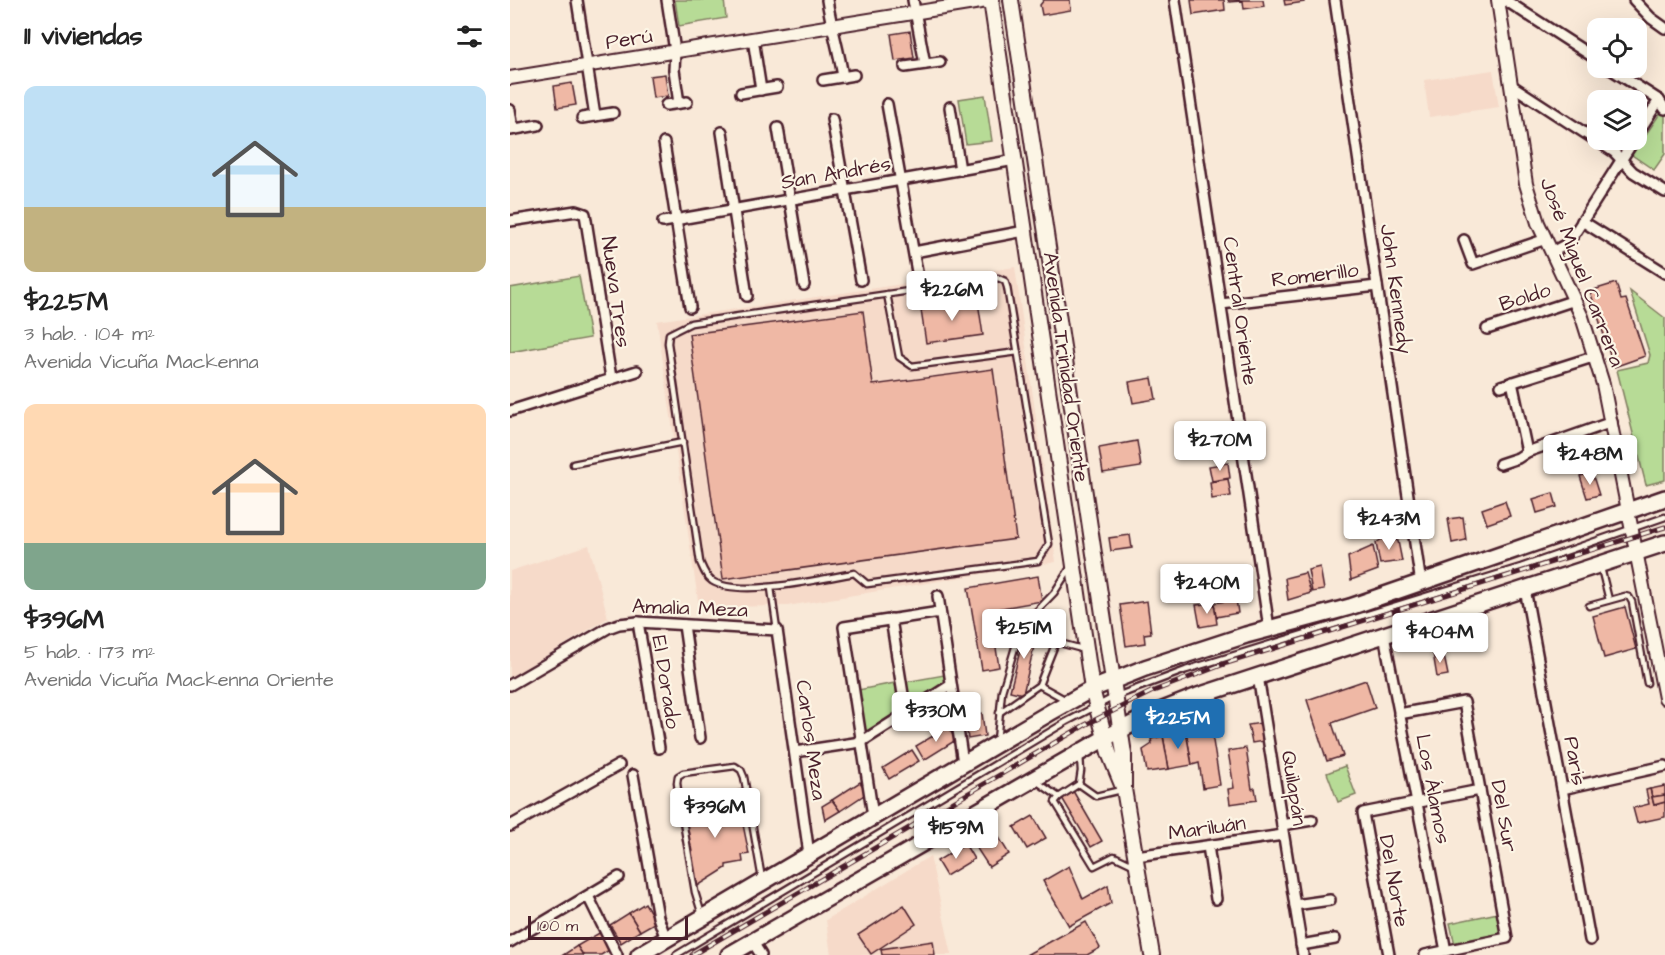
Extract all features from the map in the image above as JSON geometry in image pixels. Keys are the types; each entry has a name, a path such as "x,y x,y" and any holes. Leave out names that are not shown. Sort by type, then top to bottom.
{"main road":[{"name":"Avenida Trinidad Oriente","path":"992,0 1092,689 1112,761 1124,789"},
{"name":"Avenida Trinidad Oriente","path":"1011,0 1126,765 1124,789"},
{"path":"639,955 997,743 1068,702 1112,680 1200,649 1269,628 1341,610 1421,584 1665,498"},
{"path":"729,955 1105,738 1175,705 1665,543"},
{"path":"1124,789 1152,955"}],"street":[{"path":"577,0 595,116"},
{"name":"Perú","path":"666,105 683,102 674,70 675,51 667,0"},
{"path":"827,0 831,26 837,39 843,77"},
{"path":"913,0 925,64"},
{"name":"Perú","path":"510,78 992,0"},
{"name":"Central Oriente","path":"1176,0 1269,628"},
{"name":"John Kennedy","path":"1335,0 1421,584"},
{"name":"José Miguel Carrera","path":"1498,0 1526,184 1533,211 1575,300 1596,356 1612,422 1665,698"},
{"path":"1505,0 1587,53"},
{"path":"1634,0 1651,18 1665,28"},
{"path":"753,39 761,90"},
{"path":"905,67 940,62"},
{"path":"823,80 854,75"},
{"path":"1625,78 1659,100 1665,109"},
{"path":"1511,85 1614,152 1633,172 1665,192"},
{"path":"741,93 777,87"},
{"path":"1647,119 1659,100"},
{"path":"887,104 917,272"},
{"path":"950,107 960,170"},
{"path":"510,110 512,130 538,125"},
{"path":"582,118 613,113"},
{"path":"832,119 861,280"},
{"path":"778,128 804,285"},
{"path":"722,132 747,296"},
{"path":"664,143 690,307"},
{"path":"1552,252 1569,241 1627,150"},
{"name":"San Andrés","path":"663,222 1015,160"},
{"name":"Nueva Tres","path":"510,221 576,211 584,212 611,378"},
{"path":"1582,221 1665,273"},
{"path":"914,252 1025,231"},
{"path":"1464,240 1473,264 1546,239"},
{"name":"Romerillo","path":"1221,304 1377,286"},
{"name":"Boldo","path":"1487,329 1575,300"},
{"path":"1501,386 1596,356"},
{"path":"510,411 638,371"},
{"path":"1512,382 1527,452"},
{"path":"1500,464 1612,422"},
{"name":"Paris","path":"1525,589 1590,940"},
{"path":"938,596 963,763"},
{"path":"873,816 844,627 940,612"},
{"path":"891,620 906,713"},
{"name":"Amalia Meza","path":"510,685 608,628 619,624 638,622 777,630"},
{"name":"El Dorado","path":"638,622 658,748"},
{"path":"684,625 700,738"},
{"name":"Carlos Meza","path":"777,630 809,854"},
{"name":"Los Álamos","path":"1384,635 1446,951"},
{"name":"Quilapán","path":"1258,676 1302,950 1335,939"},
{"path":"795,752 861,742 951,685"},
{"name":"Del Sur","path":"1399,714 1464,702 1508,938 1446,951"},
{"path":"510,826 619,765"},
{"path":"1562,789 1665,766"},
{"path":"633,775 658,917 666,939"},
{"path":"1417,802 1480,790"},
{"name":"Del Norte","path":"1389,955 1363,813 1417,802"},
{"name":"Mariluán","path":"1137,862 1282,830 1312,820"},
{"path":"1208,846 1216,899"},
{"path":"510,942 619,877"},
{"path":"588,896 617,955"},
{"path":"1295,904 1330,900"},
{"path":"752,941 761,955"},
{"path":"1425,955 1446,951"}],"lane":[{"path":"998,278 1005,281 1049,543 1038,561 867,584 854,573 771,588 728,586 715,583 707,577 700,562 668,343 669,334 691,323 887,294 998,278"},
{"path":"887,294 899,357 912,366 1018,352"},
{"path":"573,464 683,442"},
{"path":"676,955 1114,697 1217,660 1512,570 1665,517"},
{"path":"997,743 1005,679 1016,644 1029,619 1054,593 1074,563"},
{"path":"1600,564 1609,600"},
{"path":"771,588 777,630"},
{"path":"1589,606 1624,596 1629,597 1632,602 1647,683"},
{"path":"1029,619 1056,642 1087,651"},
{"path":"999,713 1039,685 1056,642"},
{"path":"1039,685 1068,702"},
{"path":"1080,753 1082,771 1079,784 1055,802 1094,866 1114,856 1137,862"},
{"path":"703,916 695,892 677,783 678,776 683,773 735,766 741,770 762,882"},
{"path":"1034,780 1059,797"},
{"path":"1079,784 1096,796 1124,789"},
{"path":"714,798 747,793"}],"shaded area":[{"path":"1493,70 1499,107 1429,117 1424,80"},
{"path":"1015,267 1056,562 787,606 699,607 657,321"},
{"path":"589,545 608,618 510,678 510,571"},
{"path":"930,856 952,955 831,955 826,920"}],"green space":[{"path":"675,0 724,0 726,18 679,26"},
{"path":"985,95 992,141 966,144 959,99"},
{"path":"1661,112 1665,115 1665,154 1654,170 1632,155 1635,150 1647,150 1647,133"},
{"path":"579,276 590,338 510,352 510,288"},
{"path":"1630,291 1665,318 1665,480 1646,485 1617,370 1648,363 1650,355"},
{"path":"944,675 947,689 911,711 905,682"},
{"path":"895,683 901,716 867,737 858,690"},
{"path":"1345,766 1356,795 1338,802 1327,773"},
{"path":"1498,913 1502,935 1455,945 1450,923"}],"building":[{"path":"1044,0 1070,0 1071,10 1042,15 1040,5"},
{"path":"1191,0 1224,0 1225,10 1193,15"},
{"path":"1228,0 1263,0 1264,6 1244,9 1243,1 1229,2"},
{"path":"1284,0 1304,0 1304,2 1285,5"},
{"path":"910,31 914,58 895,61 891,34"},
{"path":"665,74 668,96 653,98 650,76"},
{"path":"572,83 576,105 557,108 554,86"},
{"path":"1616,283 1621,300 1626,299 1645,356 1614,367 1590,291"},
{"path":"978,302 983,335 926,343 921,310"},
{"path":"863,311 873,385 993,369 1016,539 723,579 689,334"},
{"path":"1152,378 1156,399 1133,403 1129,382"},
{"path":"1137,441 1141,467 1103,473 1099,448"},
{"path":"1228,463 1230,478 1212,481 1209,466"},
{"path":"1592,473 1599,495 1587,498 1580,476"},
{"path":"1228,479 1231,496 1212,499 1210,482"},
{"path":"1553,493 1557,507 1537,513 1533,499"},
{"path":"1505,501 1510,516 1487,524 1482,509"},
{"path":"1463,517 1466,540 1452,543 1448,519"},
{"path":"1130,535 1132,548 1111,551 1109,538"},
{"path":"1390,538 1398,541 1402,561 1380,564 1376,543"},
{"path":"1373,546 1378,570 1351,580 1348,557"},
{"path":"1320,567 1324,590 1312,592 1308,570"},
{"path":"1305,573 1311,593 1288,600 1285,578"},
{"path":"1038,576 1042,601 990,610 999,667 982,670 968,588"},
{"path":"1236,599 1238,613 1216,617 1214,603"},
{"path":"1147,601 1151,633 1144,634 1145,643 1126,646 1120,605"},
{"path":"1214,603 1217,624 1200,627 1196,605"},
{"path":"1625,607 1636,649 1604,658 1593,616"},
{"path":"1061,616 1063,635 1057,636 1053,617"},
{"path":"1026,626 1038,629 1023,694 1010,691"},
{"path":"1443,651 1448,675 1437,677 1433,653"},
{"path":"1366,680 1375,708 1332,723 1343,756 1327,761 1307,700"},
{"path":"982,713 985,736 968,739 965,716"},
{"path":"1261,723 1264,741 1252,743 1248,725"},
{"path":"948,727 956,740 924,760 916,746"},
{"path":"1211,728 1220,785 1203,788 1199,763 1192,765 1186,732"},
{"path":"1186,732 1192,765 1169,769 1163,736"},
{"path":"1163,736 1169,769 1147,772 1143,750 1152,744 1151,739"},
{"path":"1246,748 1252,789 1255,788 1257,800 1230,804 1228,789 1234,788 1228,751"},
{"path":"912,750 919,761 889,779 883,768"},
{"path":"860,782 867,793 840,811 832,800"},
{"path":"1665,786 1665,795 1652,797 1650,789"},
{"path":"1650,789 1654,805 1665,802 1665,817 1637,823 1633,808 1649,804 1646,790"},
{"path":"1073,791 1102,841 1091,847 1062,798"},
{"path":"1665,795 1665,802 1654,805 1652,797"},
{"path":"738,800 749,854 742,855 743,862 726,865 726,868 696,887 683,811"},
{"path":"832,800 840,811 825,820 822,806"},
{"path":"1033,816 1046,838 1027,849 1014,827"},
{"path":"995,831 1009,854 989,867 974,844"},
{"path":"965,844 974,859 946,876 937,861"},
{"path":"1069,866 1083,899 1108,885 1111,903 1069,926 1043,881"},
{"path":"645,903 656,922 640,931 629,913"},
{"path":"904,905 916,924 871,954 858,935"},
{"path":"629,913 640,931 621,943 610,925"},
{"path":"1086,922 1100,948 1087,955 1026,955"},
{"path":"601,932 611,949 601,955 583,955 577,946"},
{"path":"933,941 935,955 882,955 881,949"},
{"path":"577,946 583,955 563,955"}],"railway":[{"path":"692,955 1085,725 1151,692 1227,663 1665,527"}]}
